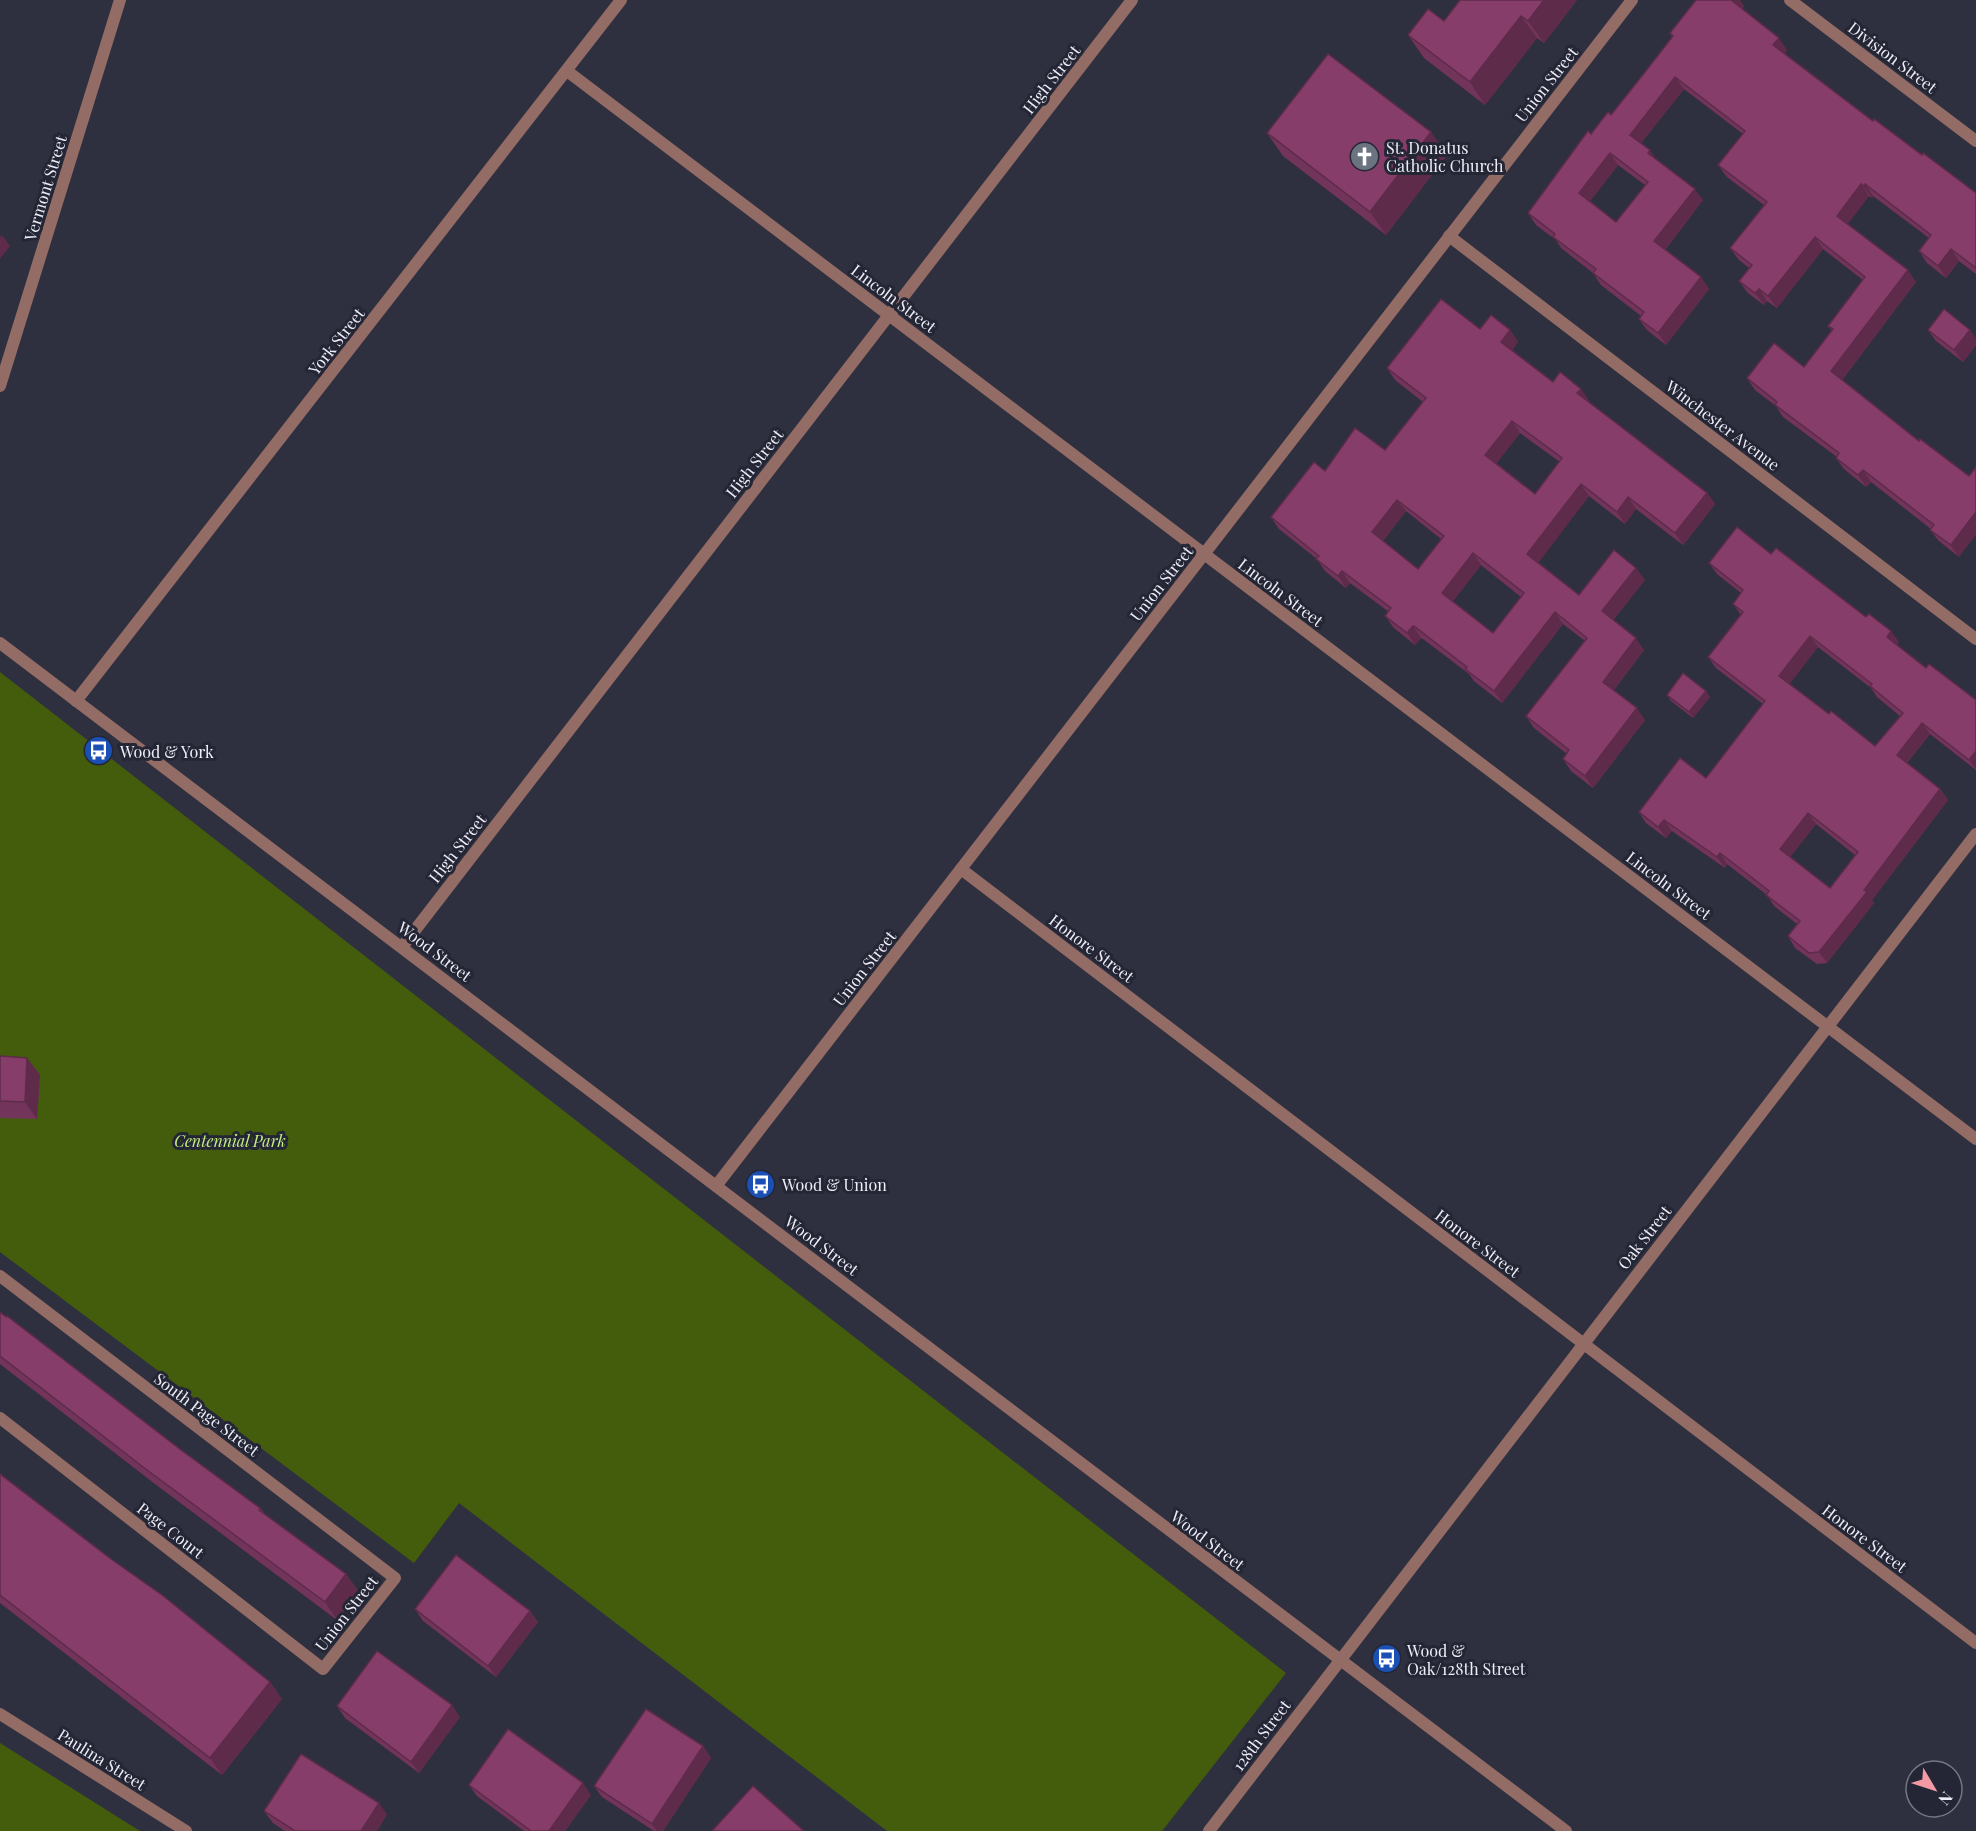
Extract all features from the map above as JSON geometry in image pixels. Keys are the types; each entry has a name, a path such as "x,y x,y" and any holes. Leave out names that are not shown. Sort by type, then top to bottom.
{"street":[{"name":"Vermont Street","path":"0,386 120,0"},
{"name":"York Street","path":"76,701 621,0"},
{"name":"High Street","path":"402,947 1132,0"},
{"name":"Union Street","path":"716,1186 1632,0"},
{"name":"Division Street","path":"1790,0 1976,141"},
{"name":"Lincoln Street","path":"567,71 1976,1139"},
{"name":"Winchester Avenue","path":"1449,236 1976,639"},
{"name":"Wood Street","path":"0,643 1566,1831"},
{"name":"Oak Street","path":"1339,1660 1976,834"},
{"name":"Honore Street","path":"961,869 1976,1643"},
{"name":"South Page Street","path":"0,1276 395,1578"},
{"name":"Page Court","path":"0,1418 322,1669"},
{"name":"Union Street","path":"322,1669 395,1578"},
{"name":"128th Street","path":"1209,1831 1339,1660"},
{"name":"Paulina Street","path":"0,1714 186,1831"}],"green space":[{"name":"Centennial Park","path":"0,672 1286,1673 1162,1831 887,1831 459,1503 414,1563 0,1252"},
{"path":"0,1743 140,1831 0,1831"}],"building":[{"path":"1460,0 1544,0 1528,21 1521,16 1470,82 1408,35 1428,9 1444,21"},
{"path":"1696,0 1731,0 1779,38 1773,45 1873,121 1874,119 1922,155 1923,153 1976,193 1976,268 1951,249 1938,266 1919,251 1931,235 1865,184 1863,186 1861,184 1837,216 1908,270 1831,371 1919,441 1920,439 1969,476 1976,467 1976,512 1951,545 1930,530 1934,525 1863,470 1858,475 1836,458 1839,453 1775,405 1777,402 1747,378 1774,343 1804,367 1833,329 1828,326 1865,277 1815,237 1768,296 1759,289 1755,293 1739,281 1752,265 1730,248 1767,202 1718,165 1745,131 1675,77 1630,135 1650,150 1648,153 1695,189 1654,241 1701,277 1658,333 1639,319 1644,312 1593,273 1596,269 1553,237 1555,234 1528,213 1588,131 1591,134 1608,112 1611,115 1642,76 1673,36 1670,33","holes":["1610,153 1648,182 1616,222 1579,193"]},
{"name":"St. Donatus Catholic Church","path":"1328,54 1431,132 1370,212 1267,133"},
{"path":"1441,299 1480,329 1491,315 1510,330 1501,342 1553,382 1560,372 1581,389 1577,393 1707,493 1675,533 1628,497 1617,512 1581,484 1527,554 1579,595 1614,550 1636,568 1602,611 1636,638 1603,682 1637,708 1585,776 1563,759 1569,750 1526,716 1587,638 1555,612 1494,691 1415,627 1413,626 1407,633 1385,616 1391,608 1342,571 1338,576 1316,559 1319,556 1271,517 1314,462 1325,471 1355,428 1385,450 1426,398 1387,368","holes":["1512,421 1562,458 1535,494 1485,455","1397,500 1444,536 1418,569 1372,532","1473,553 1524,593 1493,633 1442,593"]},
{"path":"1944,309 1970,330 1954,350 1928,330"},
{"path":"1737,527 1771,554 1776,548 1866,617 1869,614 1891,631 1887,637 1926,668 1929,664 1976,700 1976,751 1969,760 1922,723 1897,755 1940,789 1864,890 1867,892 1819,952 1809,953 1788,936 1800,921 1766,895 1769,891 1720,853 1717,857 1664,820 1658,827 1639,812 1680,758 1706,778 1765,701 1708,657 1743,612 1733,604 1743,590 1709,563","holes":["1810,636 1872,684 1870,686 1903,713 1875,746 1831,711 1829,714 1779,676","1808,813 1858,852 1830,888 1780,849"]},
{"path":"1683,673 1706,691 1689,712 1667,695"},
{"path":"0,1056 27,1058 25,1102 0,1101"},
{"path":"0,1312 346,1574 325,1602 143,1467 0,1356"},
{"path":"0,1474 162,1595 270,1682 210,1758 0,1595"},
{"path":"456,1555 530,1611 488,1666 415,1609"},
{"path":"377,1651 452,1705 411,1762 337,1706"},
{"path":"646,1709 703,1746 652,1824 594,1786"},
{"path":"508,1729 583,1783 549,1831 531,1831 469,1785"},
{"path":"301,1754 379,1803 361,1831 295,1831 264,1811"},
{"path":"753,1786 804,1831 712,1831"}],"place":[{"name":"St. Donatus Catholic Church","path":"1365,156"},
{"name":"Wood & York","path":"99,751"},
{"name":"Wood & Union","path":"761,1184"},
{"name":"Wood & Oak/128th Street","path":"1386,1659"}]}
